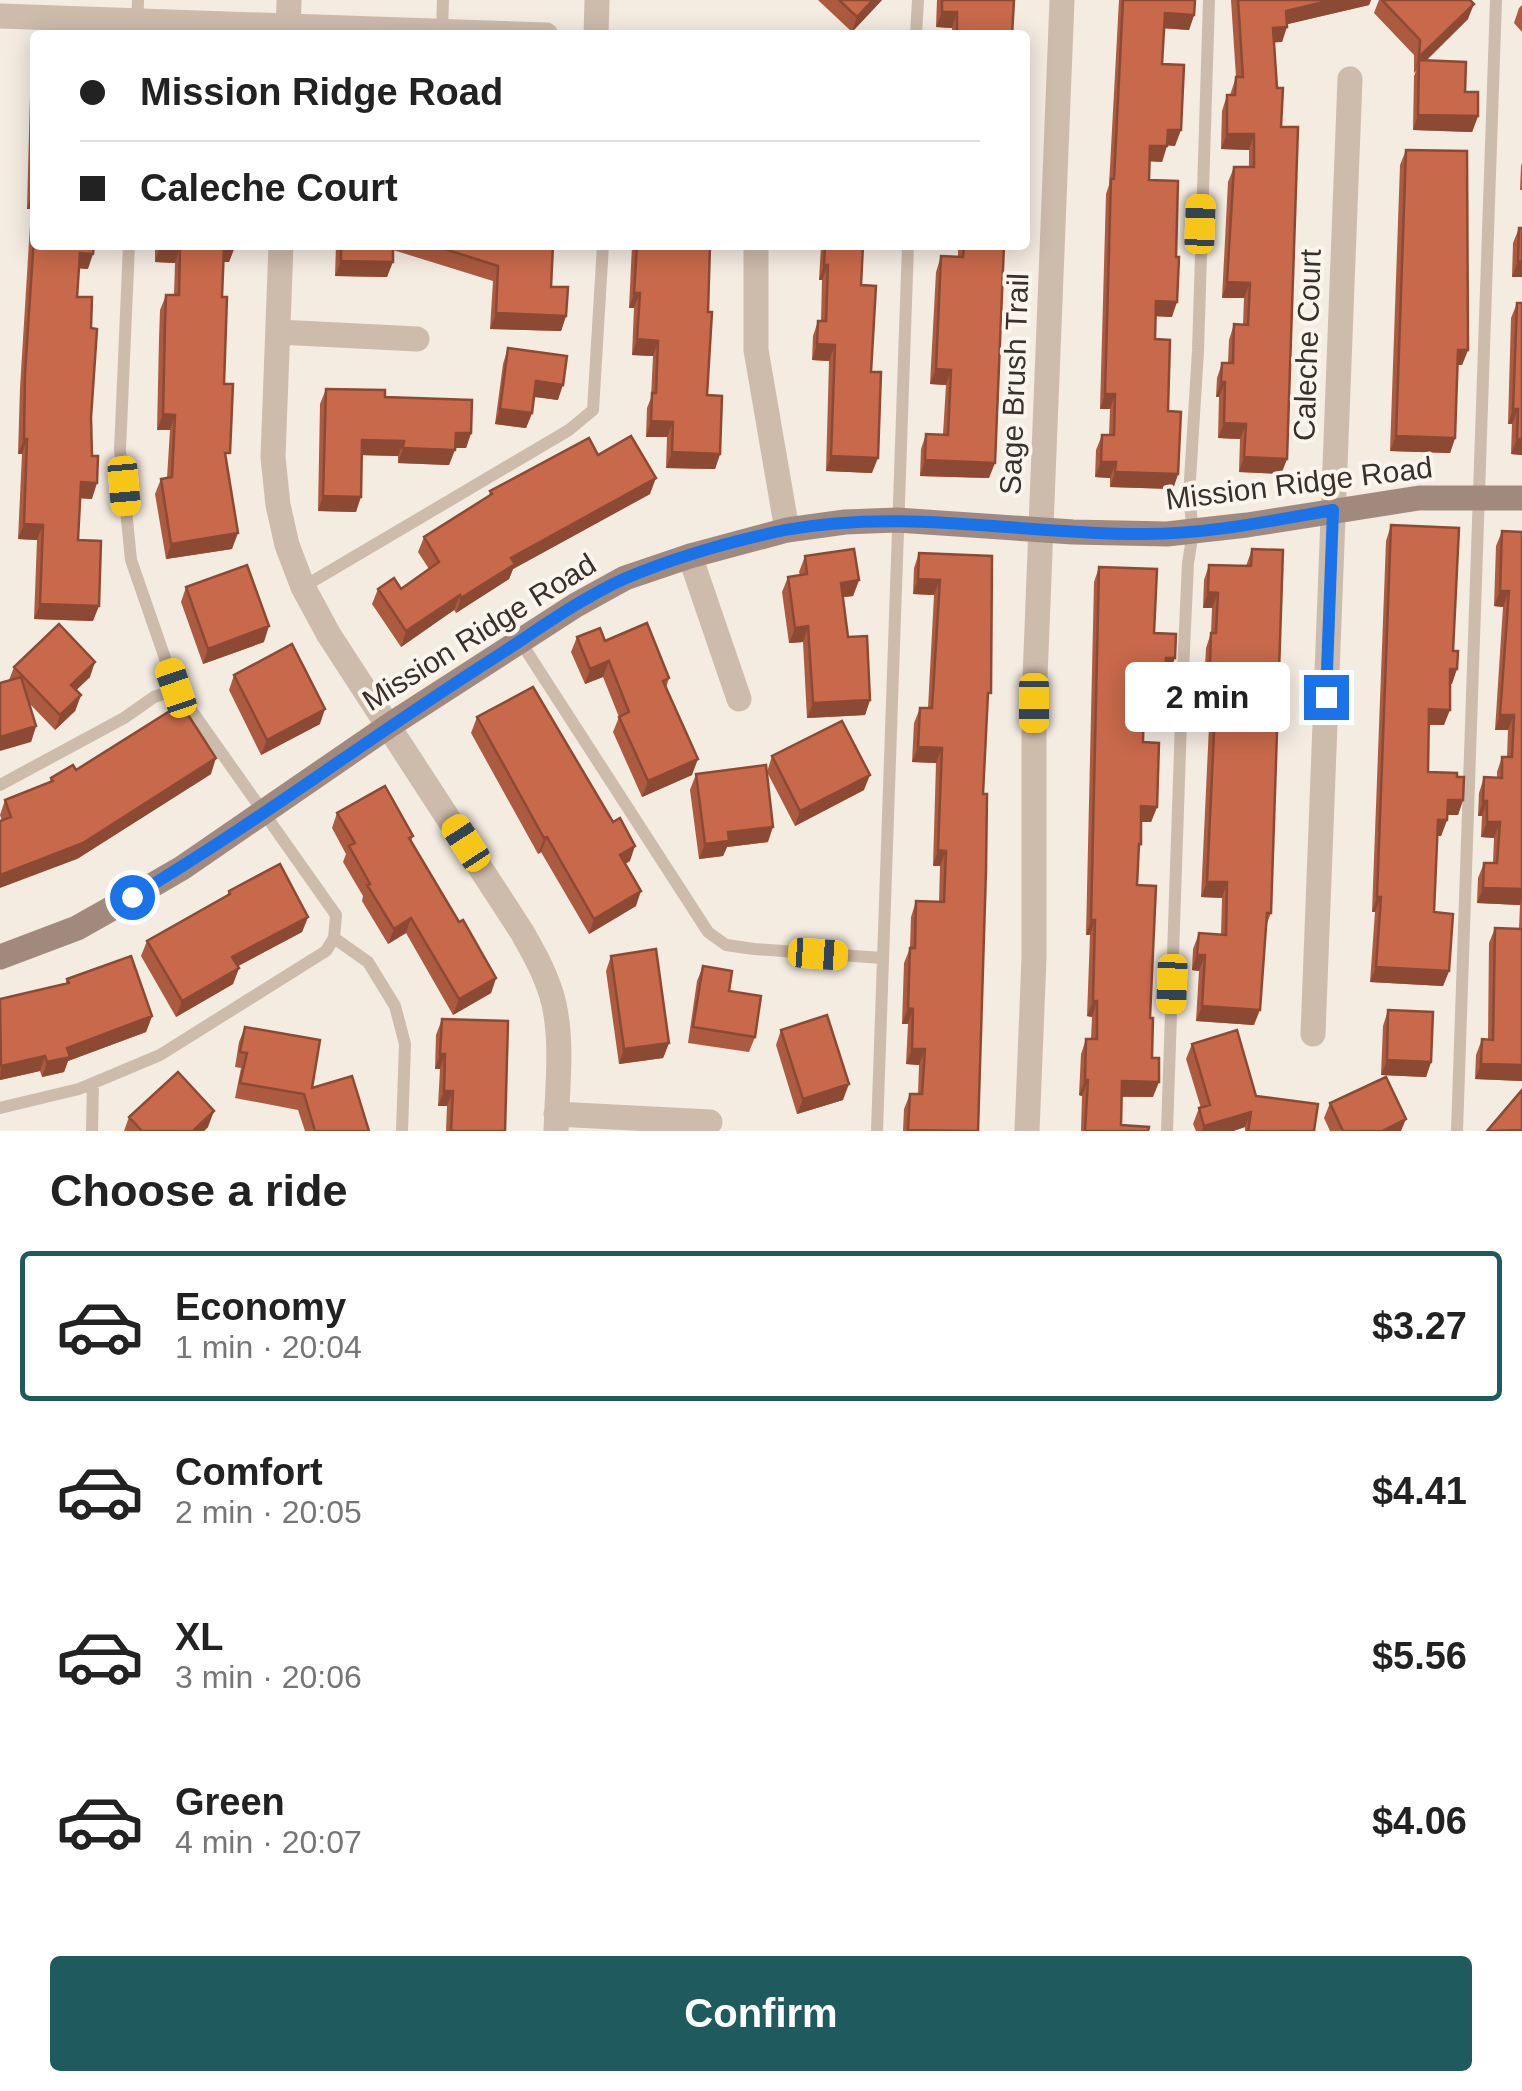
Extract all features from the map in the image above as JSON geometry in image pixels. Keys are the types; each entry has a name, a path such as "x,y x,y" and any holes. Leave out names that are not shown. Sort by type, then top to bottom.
{"street":[{"path":"596,30 598,0"},
{"name":"Sage Brush Trail","path":"1027,1131 1034,958 1034,703 1062,0"},
{"path":"0,16 288,20 428,30"},
{"name":"Caleche Court","path":"1313,1034 1350,79"},
{"path":"281,250 272,457 281,518 303,586 328,635 390,725 543,970 554,1006 558,1047 556,1122 710,1122"},
{"path":"756,250 756,350 787,530"},
{"path":"278,332 416,338"},
{"name":"Mission Ridge Road","path":"0,957 77,928 182,868 520,641 625,578 690,556 787,530 897,520 1137,534 1193,532 1419,498 1522,498"},
{"path":"690,556 739,699"}],"lane":[{"path":"442,30 443,0"},
{"path":"916,30 918,0"},
{"path":"1167,1131 1182,692 1193,532 1189,496 1198,350 1209,0"},
{"path":"1458,1131 1496,0"},
{"path":"0,1108 93,1083 160,1055 326,951 334,938 336,915 177,689 131,560 120,450 128,250"},
{"path":"303,586 569,430 593,410 604,250"},
{"path":"876,1131 908,250"},
{"path":"520,641 708,932 726,945 754,950 882,958"},
{"path":"0,785 154,698 177,689"},
{"path":"334,938 368,962 395,1006 406,1044 402,1131"},
{"path":"92,1131 93,1083"}],"building":[{"path":"839,0 873,0 857,17"},
{"path":"942,0 1014,0 1012,30 957,30 957,12 942,12"},
{"path":"1123,0 1195,0 1194,15 1165,13 1162,64 1184,65 1181,130 1168,130 1167,146 1150,146 1149,180 1178,181 1177,302 1156,301 1155,339 1170,340 1168,411 1181,412 1178,474 1115,472 1116,462 1101,462 1102,435 1114,435 1115,394 1105,394 1111,179"},
{"path":"1238,0 1332,0 1286,11 1287,27 1273,28 1277,88 1283,88 1281,127 1298,127 1287,459 1244,457 1246,424 1224,423 1222,363 1233,363 1234,324 1248,325 1250,283 1227,282 1234,167 1254,167 1254,134 1227,134 1227,95 1235,95 1236,77 1243,77"},
{"path":"1382,0 1470,0 1474,4 1419,57 1420,40"},
{"path":"1419,60 1466,62 1465,92 1478,92 1478,116 1418,115"},
{"path":"1406,150 1467,151 1468,350 1458,350 1455,438 1396,436"},
{"path":"1522,228 1522,262 1518,261"},
{"path":"33,250 93,250 93,254 80,253 77,297 92,297 91,328 97,329 91,418 92,456 98,456 97,483 81,482 78,540 101,541 99,606 40,604 43,525 24,524 25,373"},
{"path":"180,250 224,250 222,297 227,297 224,384 233,384 230,453 225,453 238,533 171,544 161,479 172,477 175,415 163,414 165,324 166,295 179,295"},
{"path":"341,250 393,250 393,262 341,261"},
{"path":"448,250 553,250 551,287 568,287 566,316 496,313 498,266"},
{"path":"637,250 710,250 708,312 712,312 707,395 722,396 720,454 672,452 673,422 651,421 658,341 637,339 640,293 634,293"},
{"path":"825,250 863,250 861,285 876,286 871,372 881,372 878,458 831,456 835,345 817,344 818,321 826,321 828,265 824,265"},
{"path":"964,250 1004,250 995,463 925,460 926,434 948,435 951,370 936,369 941,256 963,257"},
{"path":"1517,303 1522,303 1522,439 1517,439 1518,409 1513,409"},
{"path":"508,348 567,356 563,385 536,381 532,413 500,409"},
{"path":"326,389 385,390 385,397 472,400 471,433 456,433 455,450 403,448 404,441 362,440 361,497 323,496"},
{"path":"631,436 656,478 511,558 515,564 406,631 378,589 394,578 401,589 439,562 424,537 492,494 490,491 589,438 598,455"},
{"path":"1391,525 1459,528 1453,651 1458,651 1457,669 1450,669 1450,710 1429,709 1428,772 1464,777 1463,800 1448,800 1447,820 1438,820 1434,912 1453,914 1449,971 1376,967"},
{"path":"1502,531 1522,532 1522,889 1483,888 1484,863 1497,863 1500,822 1487,822 1484,777 1502,778 1502,757 1512,757 1514,715 1500,715 1509,591 1500,591"},
{"path":"854,549 859,580 841,583 848,637 867,636 870,700 813,703 808,626 795,628 788,577 807,574 805,556"},
{"path":"1252,549 1283,550 1271,913 1267,913 1260,1010 1202,1006 1205,955 1197,955 1199,933 1226,935 1227,882 1207,882 1216,690 1209,690 1211,633 1216,633 1218,593 1208,592 1209,565 1251,566"},
{"path":"919,553 992,556 991,693 983,794 987,794 986,870 978,1131 908,1130 910,1094 922,1094 925,1049 912,1049 913,1009 908,1008 916,901 944,902 946,851 938,850 942,748 918,747 920,708 932,708 940,580 918,579"},
{"path":"247,565 269,626 208,649 186,587"},
{"path":"1099,567 1157,569 1154,633 1176,634 1175,658 1166,658 1164,697 1144,697 1143,742 1159,743 1157,807 1141,806 1137,885 1156,886 1150,1018 1152,1058 1159,1058 1159,1082 1122,1081 1121,1125 1149,1127 1148,1131 1085,1131 1086,1039 1097,1039 1097,1001 1093,1001 1095,920 1091,920"},
{"path":"647,623 669,678 663,681 698,759 648,781 619,717 629,712 609,661 590,669 577,637 600,628 605,641"},
{"path":"59,624 95,662 71,685 81,695 60,715 14,667"},
{"path":"292,644 325,709 267,740 234,675"},
{"path":"21,677 36,726 0,737 0,683"},
{"path":"533,687 613,822 620,818 635,846 620,855 641,891 594,919 477,717"},
{"path":"181,704 216,758 83,843 0,875 0,821 11,817 5,800 53,781 51,778 73,765 76,770"},
{"path":"842,721 870,775 800,811 772,756"},
{"path":"766,765 773,827 728,832 729,841 705,844 696,774"},
{"path":"385,786 413,836 409,838 496,978 459,999 411,918 394,929 367,885 370,884 349,846 355,843 337,813"},
{"path":"280,864 308,917 232,957 239,968 182,1001 147,941"},
{"path":"1495,928 1522,929 1522,1065 1481,1064 1482,1039 1493,1040"},
{"path":"656,949 669,1043 624,1049 611,956"},
{"path":"131,956 152,1016 67,1048 70,1057 47,1062 45,1056 1,1066 0,999 69,983 67,979"},
{"path":"703,966 732,971 729,991 761,996 755,1037 693,1027"},
{"path":"1388,1010 1433,1012 1431,1062 1387,1060"},
{"path":"827,1015 849,1084 803,1099 781,1030"},
{"path":"442,1019 508,1021 505,1131 451,1131 453,1091 444,1091"},
{"path":"245,1027 320,1040 312,1088 352,1076 369,1131 315,1131 304,1094 240,1083 247,1053 240,1052"},
{"path":"1237,1030 1256,1096 1318,1104 1314,1131 1248,1131 1251,1112 1204,1126 1199,1108 1210,1105 1192,1044"},
{"path":"178,1072 214,1111 193,1131 142,1131 129,1117"},
{"path":"1386,1077 1406,1119 1382,1131 1343,1131 1330,1103"},
{"path":"1522,1090 1522,1130 1487,1131"}],"route":[{"path":"132,897 182,868 390,725 625,578 787,530 897,520 1167,534 1247,526 1333,510 1326,697"}]}
